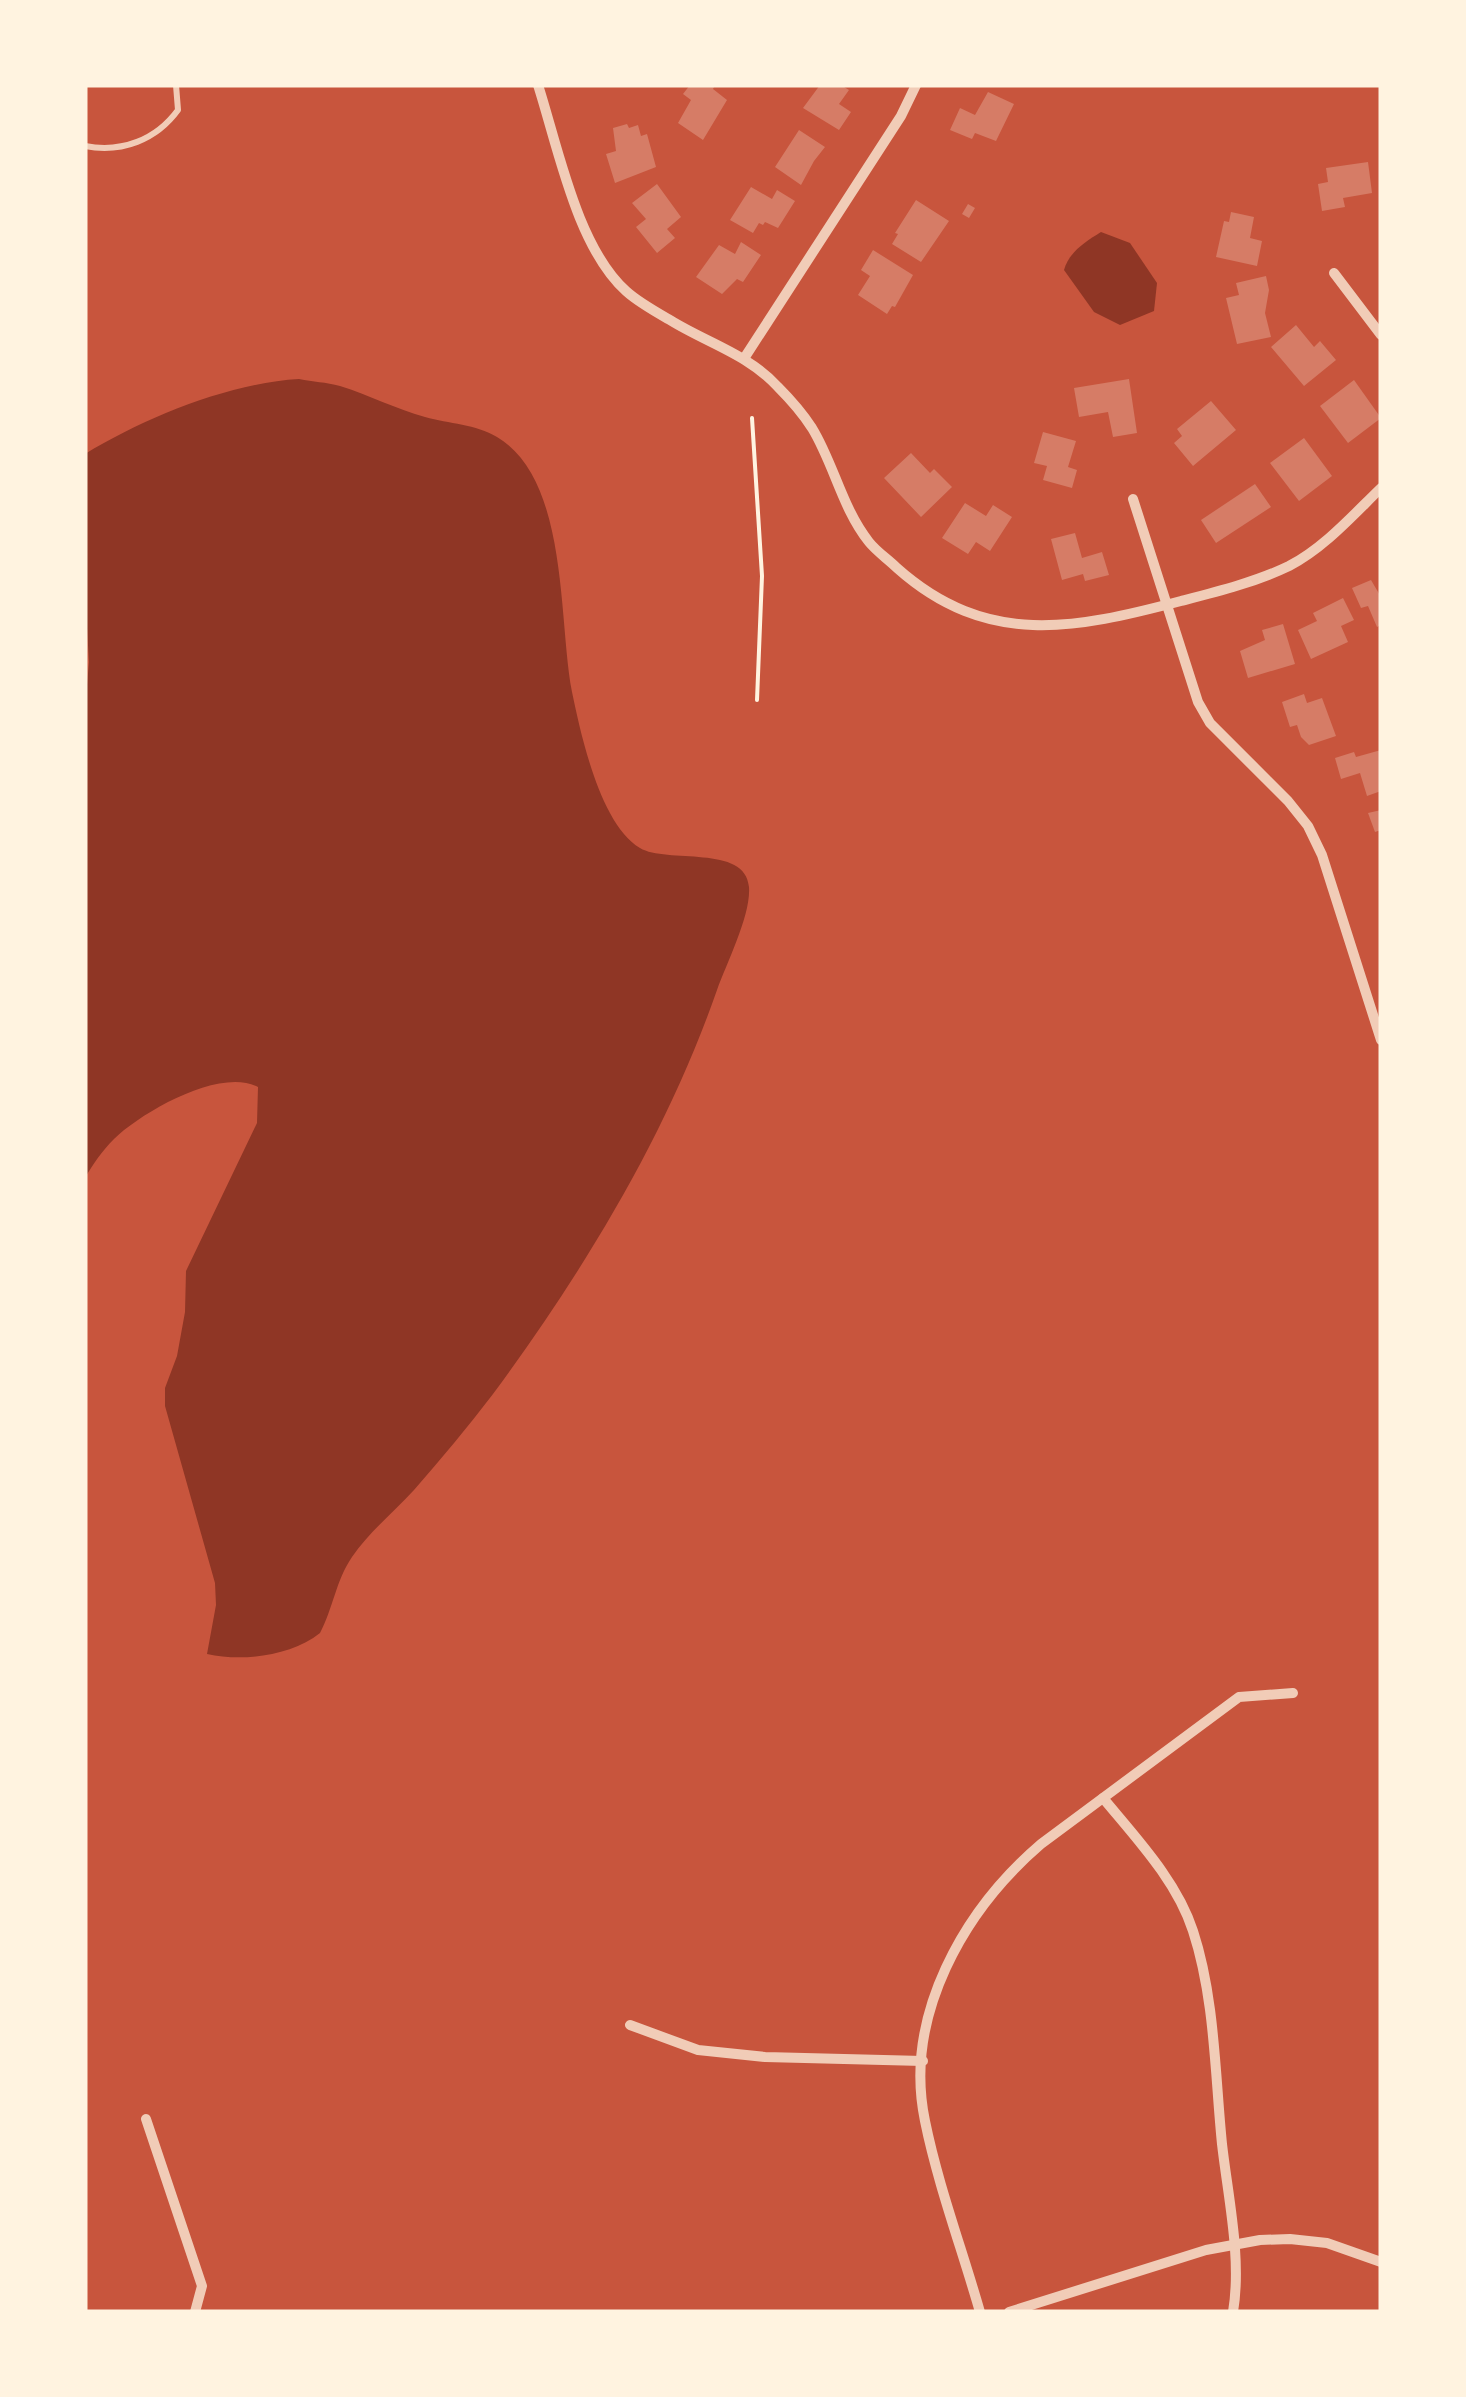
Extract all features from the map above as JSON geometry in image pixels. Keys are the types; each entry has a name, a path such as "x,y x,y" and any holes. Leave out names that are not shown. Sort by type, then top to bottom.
{"street":[{"path":"538,85 595,253 626,292 673,322 745,357 777,385 812,429 842,496 870,543 912,581 949,605 1000,623 1046,626 1099,621 1167,605 1289,566 1314,550 1381,488"},
{"path":"745,357 901,116 916,85"},
{"path":"1334,273 1381,335"},
{"path":"1132,499 1198,702 1210,723 1308,826 1322,856 1381,1040"},
{"path":"980,2312 924,2120 920,2081 926,2032 951,1956 975,1914 1012,1870 1104,1798 1239,1697 1293,1692"},
{"path":"1104,1798 1170,1883 1193,1930 1206,1994 1233,2245 1233,2312"},
{"path":"630,2026 698,2050 923,2061"},
{"path":"146,2119 202,2286 195,2312"},
{"path":"1008,2312 1233,2245 1290,2238 1328,2243 1381,2262"}],"lane":[{"path":"85,146 103,149 154,136 178,110 176,85"}],"path":[{"path":"752,418 762,576 757,700"}],"shaded area":[{"path":"1101,232 1130,243 1157,283 1154,311 1120,325 1094,312 1064,270 1074,253"},
{"path":"299,379 340,386 414,414 480,429 497,437 520,457 537,485 549,517 572,692 603,799 626,836 640,848 734,865 745,874 749,898 738,938 673,1097 620,1200 560,1299 474,1419 352,1557 320,1633 281,1652 236,1657 207,1654 216,1605 215,1583 165,1406 165,1388 177,1356 185,1312 186,1271 257,1123 258,1087 242,1082 223,1083 162,1105 114,1139 85,1178 85,707 89,662 85,454 188,404 244,387"}],"building":[{"path":"690,85 715,85 713,89 727,100 703,140 678,123 691,100 683,94"},
{"path":"820,85 841,85 849,90 839,104 851,112 839,130 803,108"},
{"path":"988,92 1014,104 996,141 975,133 972,139 950,130 960,108 975,115"},
{"path":"627,124 629,128 638,125 641,136 647,134 656,167 615,183 606,154 616,151 613,128"},
{"path":"799,130 825,147 801,185 775,167"},
{"path":"1368,162 1372,193 1343,198 1345,207 1322,211 1318,184 1328,182 1326,168"},
{"path":"657,184 681,217 667,229 675,238 657,253 636,227 646,219 632,203"},
{"path":"751,187 772,199 777,190 795,201 778,228 759,223 753,233 730,220"},
{"path":"916,200 949,221 921,262 892,244"},
{"path":"968,204 975,208 969,218 962,214"},
{"path":"1231,212 1254,217 1250,238 1262,241 1257,266 1216,257 1224,221 1229,222"},
{"path":"741,242 761,255 743,282 737,279 722,294 696,277 719,245 735,254"},
{"path":"873,250 913,275 887,314 858,295 870,276 861,270"},
{"path":"1266,276 1269,290 1265,313 1271,337 1237,344 1226,298 1239,295 1236,283"},
{"path":"1296,325 1314,347 1320,341 1336,360 1304,386 1271,347"},
{"path":"1129,379 1137,433 1113,437 1108,412 1079,417 1074,388"},
{"path":"1354,380 1381,418 1348,443 1320,406"},
{"path":"1211,401 1236,430 1193,466 1174,443 1182,436 1177,429"},
{"path":"1043,432 1076,441 1068,467 1077,470 1072,488 1043,480 1047,466 1034,463"},
{"path":"1304,438 1332,476 1299,501 1270,463"},
{"path":"911,453 930,473 934,469 952,487 921,517 884,478"},
{"path":"1255,484 1271,507 1216,543 1201,520"},
{"path":"965,503 986,516 993,505 1012,517 990,551 976,542 968,554 942,538"},
{"path":"1075,533 1082,558 1102,552 1109,575 1085,581 1083,574 1062,580 1051,539"},
{"path":"1371,580 1381,597 1381,625 1377,627 1368,606 1361,608 1352,588"},
{"path":"1343,598 1354,620 1341,626 1348,642 1311,659 1298,630 1317,621 1313,613"},
{"path":"1283,624 1295,664 1248,678 1240,651 1265,640 1262,630"},
{"path":"1304,694 1307,703 1322,698 1336,736 1309,745 1297,725 1290,727 1282,702"},
{"path":"1381,750 1381,791 1367,796 1360,773 1341,779 1335,758"},
{"path":"1381,810 1381,830 1375,832 1368,813"}]}
